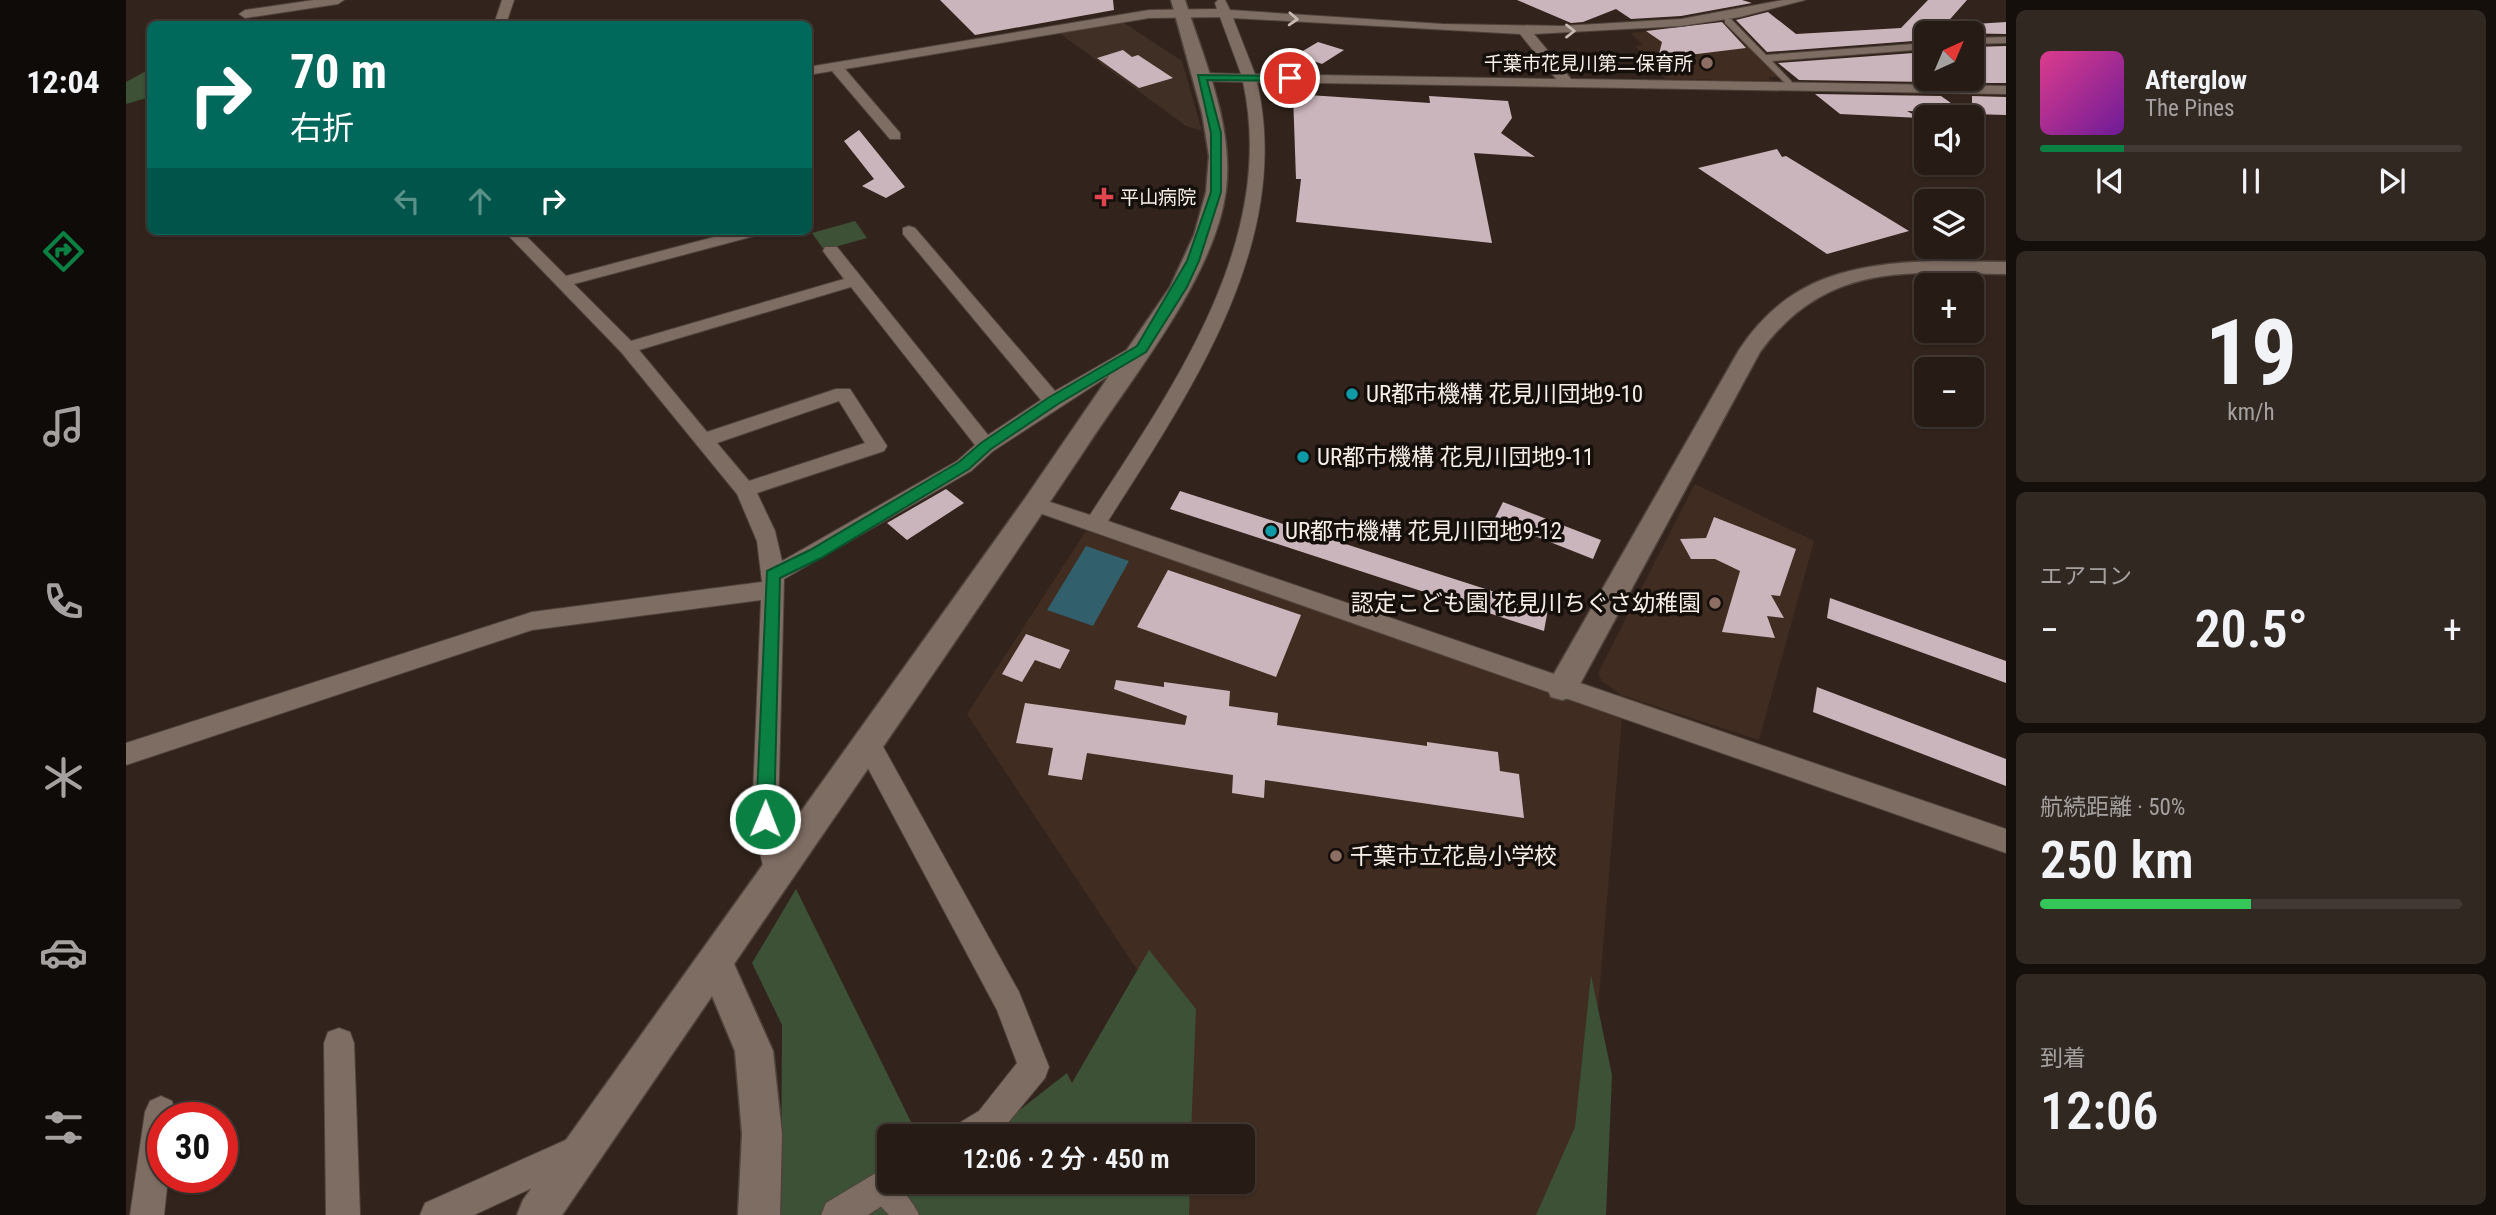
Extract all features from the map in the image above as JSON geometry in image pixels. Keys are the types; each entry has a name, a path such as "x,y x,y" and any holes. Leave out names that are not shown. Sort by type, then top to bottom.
{"street":[{"path":"254,21 242,11 289,3 338,0"},
{"path":"501,21 508,0"},
{"path":"1145,0 1149,14"},
{"path":"812,70 1149,14 1180,5 1525,31 1583,32 1713,20 1798,0"},
{"path":"538,1215 1035,504 1181,287 1193,261 1216,192 1216,133 1180,5"},
{"path":"1096,525 1206,343 1229,289 1254,199 1255,119 1249,78 1222,8"},
{"path":"1728,21 1787,82"},
{"path":"1525,31 1567,83"},
{"path":"1984,41 2006,40"},
{"path":"1765,58 1914,47"},
{"path":"835,66 895,136"},
{"path":"1201,77 2006,90"},
{"path":"909,231 1053,401"},
{"path":"516,235 627,348 745,490 761,517 771,548 765,819 777,874"},
{"path":"562,282 741,235"},
{"path":"831,251 986,446"},
{"path":"1562,688 1750,350 1765,325 1777,312 1792,300 1822,285 1874,271 1926,266 2006,268"},
{"path":"627,348 854,281"},
{"path":"126,754 532,621 771,582 964,466 986,446 1053,401 1141,349"},
{"path":"703,440 844,393 877,446 745,490"},
{"path":"1035,504 2006,841"},
{"path":"867,742 1009,1002 1034,1067 987,1124"},
{"path":"715,961 754,1051 762,1134 759,1215"},
{"path":"339,1043 343,1215"},
{"path":"437,1215 585,1147"},
{"path":"838,1215 877,1189"},
{"path":"147,1215 150,1193"},
{"path":"892,1194 906,1215"}],"shaded area":[{"path":"1121,21 1182,61 1202,131 1186,126 1058,32"},
{"name":"千葉市花見川第二保育所","path":"1718,24 1750,48 1777,77 1768,77 1771,81 1666,79 1635,46 1643,45 1631,33"},
{"name":"認定こども園 花見川ちぐさ幼稚園","path":"1695,484 1814,541 1759,740 1621,695 1602,681 1598,673"},
{"name":"千葉市立花島小学校","path":"1086,531 1622,717 1581,1215 1151,1215 1152,1194 1255,1194 1255,1124 1152,1124 1154,995 967,714"}],"green space":[{"path":"147,71 147,98 126,104 126,82"},
{"path":"855,221 867,238 824,250 812,233"},
{"path":"796,889 912,1124 877,1124 877,1194 1190,1194 1189,1215 781,1215 782,1025 752,963"},
{"path":"1149,950 1196,1009 1191,1124 1001,1124 1067,1073 1072,1083"},
{"path":"1591,975 1612,1075 1606,1215 1536,1215 1575,1127"}],"water":[{"path":"1086,546 1129,561 1093,626 1047,610"}],"building":[{"path":"940,0 1113,0 1114,10 975,35"},
{"path":"1517,0 1742,0 1752,3 1681,16 1631,19 1616,9 1583,22 1571,23"},
{"path":"1928,0 1967,0 1948,21 1914,21 1914,41 1767,52 1736,20 1768,12 1796,34 1901,28"},
{"path":"1722,22 1746,48 1689,55 1687,67 1657,62 1662,42 1646,31"},
{"path":"2006,22 2006,34 1984,34 1984,23"},
{"path":"1318,42 1344,50 1322,64 1296,55"},
{"path":"2006,46 2006,83 1984,83 1984,47"},
{"path":"1123,50 1132,57 1138,55 1173,78 1139,88 1097,58"},
{"path":"1914,53 1914,82 1799,80 1778,63"},
{"path":"1293,94 1430,103 1429,96 1508,101 1512,118 1501,133 1535,157 1474,153 1492,243 1296,222 1301,179 1296,179"},
{"path":"1815,94 1941,96 1954,105 1914,105 1914,111 1907,111 1914,115 1914,118 1840,114"},
{"path":"1972,96 2006,97 2006,115 1984,114 1984,105 1972,105"},
{"path":"859,130 905,187 886,198 862,186 874,179 844,141"},
{"path":"1777,149 1782,157 1786,156 1909,231 1827,254 1698,168"},
{"path":"946,489 964,503 907,540 887,523"},
{"path":"1180,491 1548,609 1544,631 1170,509"},
{"path":"1503,502 1601,540 1593,559 1494,520"},
{"path":"1714,517 1796,549 1780,596 1771,595 1784,618 1767,616 1775,638 1722,632 1740,571 1715,559 1691,559 1680,539 1706,538"},
{"path":"1168,570 1301,615 1276,677 1137,627"},
{"path":"1830,598 2006,661 2006,683 1827,618"},
{"path":"1026,634 1070,650 1060,669 1035,660 1022,682 1002,674"},
{"path":"1116,680 1164,687 1164,682 1230,691 1229,706 1278,713 1277,725 1427,746 1427,742 1498,752 1500,771 1519,774 1524,818 1265,780 1264,798 1232,793 1233,775 1087,753 1082,780 1048,775 1053,748 1016,743 1025,703 1185,725 1187,716 1114,689"},
{"path":"1817,687 2006,759 2006,786 1813,712"}],"place":[{"name":"千葉市花見川第二保育所","path":"1707,63"},
{"name":"平山病院","path":"1104,197"},
{"name":"UR都市機構 花見川団地9-10","path":"1352,394"},
{"name":"UR都市機構 花見川団地9-11","path":"1303,457"},
{"name":"UR都市機構 花見川団地9-12","path":"1271,531"},
{"name":"認定こども園 花見川ちぐさ幼稚園","path":"1715,603"},
{"name":"千葉市立花島小学校","path":"1336,856"}],"route":[{"path":"765,819 770,590 773,575 815,554 964,466 986,446 1053,401 1141,349 1181,287 1204,235 1216,192 1216,133 1201,77 1290,78"}]}
